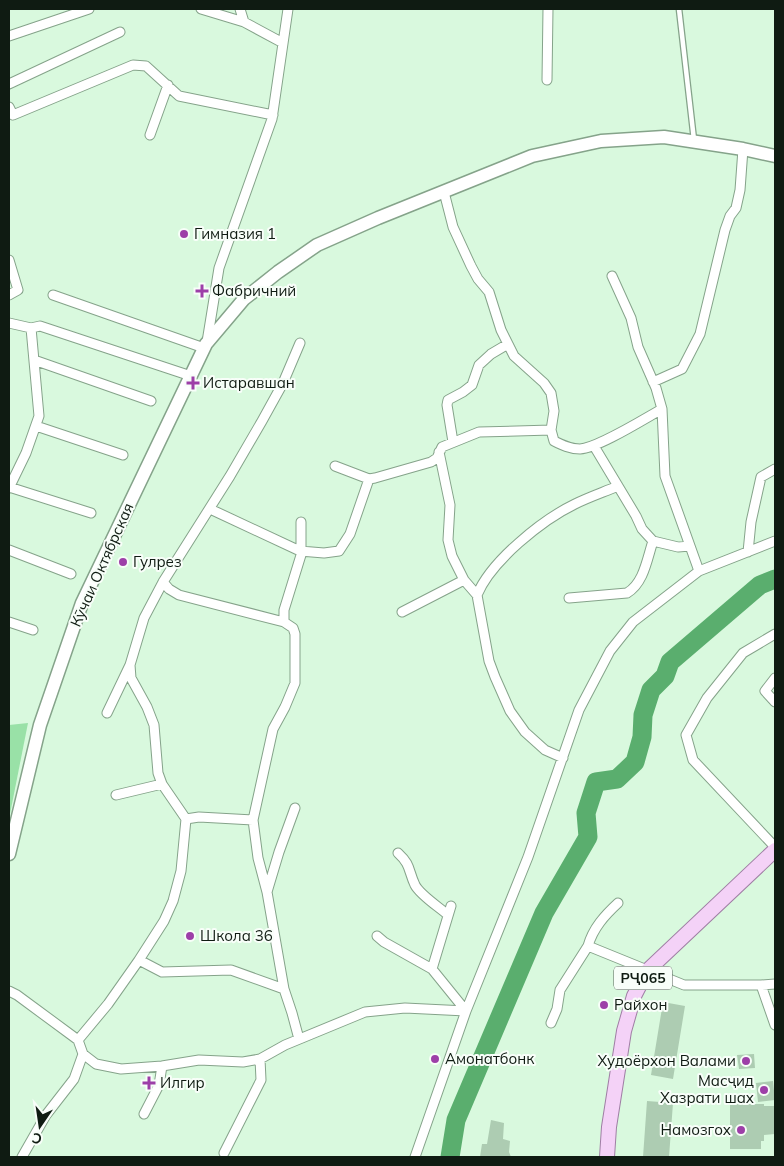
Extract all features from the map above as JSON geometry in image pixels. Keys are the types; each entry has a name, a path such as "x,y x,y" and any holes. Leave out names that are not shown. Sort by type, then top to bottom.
{"main road":[{"name":"Кӯчаи Октябрская","path":"9,854 40,725 82,603 205,346 244,299 278,272 318,245 378,218 532,156 601,141 664,137 743,149 775,156"},
{"name":"РҶ065","path":"607,1157 609,1127 624,1031 634,996 647,971 775,848"}],"street":[{"path":"9,36 89,9"},
{"path":"201,9 244,22 283,43"},
{"path":"240,9 244,22"},
{"path":"53,295 205,346 219,268 273,115 288,9"},
{"path":"547,80 548,9"},
{"path":"9,84 120,32"},
{"path":"9,108 13,115 133,65 146,66 179,96 273,115"},
{"path":"150,134 168,85"},
{"path":"653,382 682,369 700,334 730,216 736,208 740,190 743,149"},
{"path":"444,192 453,227 478,279 489,292 501,330 514,356 551,393 554,411 551,430 554,441 565,447 580,449 594,446 662,409"},
{"path":"9,260 18,290 9,295"},
{"path":"612,276 631,318 638,347 662,409 665,476 699,571"},
{"path":"9,323 31,328 40,326 191,376"},
{"path":"31,328 39,416 26,453 9,488 91,513"},
{"path":"107,713 130,665 144,618 164,582 230,476 283,383 300,343"},
{"path":"453,442 447,405 448,400 472,385 479,365 490,354 508,344"},
{"path":"34,360 152,401"},
{"path":"36,426 123,455"},
{"path":"335,466 369,479 375,478 431,462 437,458 442,447 479,432 551,430"},
{"path":"594,446 642,529 652,541 678,547 690,546"},
{"path":"439,451 450,505 448,540 452,556 464,580 477,595 489,661 510,711 530,737 545,750 563,758"},
{"path":"748,552 751,522 761,478 775,469"},
{"path":"210,509 300,551 324,553 339,551 350,534 369,479"},
{"path":"477,595 486,576 500,560 527,537 573,505 618,486"},
{"path":"284,622 284,610 301,556 302,522"},
{"path":"568,598 627,593 634,588 642,574 652,541"},
{"path":"415,1157 466,1011 528,857 579,710 610,651 633,622 699,571 775,541"},
{"path":"9,550 71,574"},
{"path":"402,612 464,580"},
{"path":"164,582 168,589 179,595 284,622 293,628 296,634 295,683 273,729 253,820 258,858 267,892 284,989 298,1039"},
{"path":"9,622 33,630"},
{"path":"775,634 743,653 707,698 686,736 693,760 775,848"},
{"path":"78,1040 108,1004 164,921 173,901 180,870 186,819 162,784 158,773 154,725 147,707 131,678 130,665"},
{"path":"775,678 765,691 775,702"},
{"path":"116,795 162,784"},
{"path":"267,892 295,808"},
{"path":"186,819 199,817 253,820"},
{"path":"398,853 405,859 415,886 450,910 432,969"},
{"path":"551,1023 557,1008 560,990 588,946 590,936 618,903"},
{"path":"377,936 384,942 432,969 466,1011"},
{"path":"588,946 684,985 775,984"},
{"path":"139,960 162,972 231,970 284,989"},
{"path":"761,985 775,1025"},
{"path":"9,991 78,1040 83,1054 96,1064 122,1069 162,1066 199,1060 243,1062 260,1058 298,1039 365,1012 405,1008 466,1011"},
{"path":"22,1157 46,1115 74,1078 83,1054"},
{"path":"224,1153 262,1080 260,1058"},
{"path":"144,1114 159,1086 162,1066"}],"lane":[{"path":"679,9 694,142"}],"green space":[{"path":"28,723 9,819 9,725"}],"building":[{"path":"663,1002 685,1006 673,1079 651,1075"},
{"path":"754,1054 755,1068 739,1069 737,1055"},
{"path":"773,1081 775,1100 758,1102 756,1083"},
{"path":"647,1101 673,1103 669,1157 643,1157"},
{"path":"730,1104 764,1104 764,1106 775,1106 775,1134 764,1135 764,1141 761,1141 761,1149 730,1149"},
{"path":"491,1120 504,1123 503,1139 510,1141 509,1152 511,1157 480,1157 482,1144 487,1144"}],"waterway":[{"path":"450,1157 456,1120 544,913 588,837 586,813 596,782 617,779 635,762 642,737 643,715 651,690 665,676 670,662 760,585 775,579"}],"place":[{"name":"Гимназия 1","path":"184,234"},
{"name":"Фабричний","path":"202,291"},
{"name":"Истаравшан","path":"193,383"},
{"name":"Гулрез","path":"123,562"},
{"name":"Школа 36","path":"190,936"},
{"name":"Райхон","path":"604,1005"},
{"name":"Амонатбонк","path":"435,1059"},
{"name":"Худоёрхон Валами","path":"746,1061"},
{"name":"Илгир","path":"149,1083"},
{"name":"Масҷид Хазрати шах","path":"764,1090"},
{"name":"Намозгох","path":"741,1130"}]}
